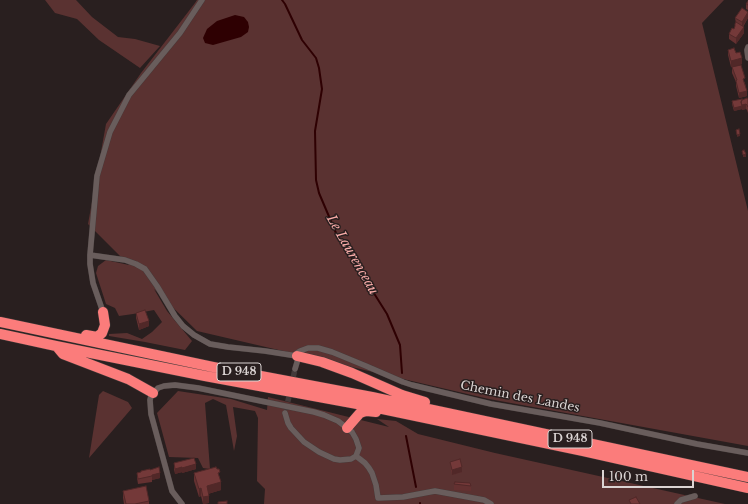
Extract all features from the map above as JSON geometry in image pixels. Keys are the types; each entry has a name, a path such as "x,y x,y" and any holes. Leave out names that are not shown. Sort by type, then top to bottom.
{"highway":[{"path":"37,330 49,328 89,336 97,336 104,330 105,320 103,312"},
{"name":"D 948","path":"0,322 220,369 372,397 748,477"},
{"name":"D 948","path":"0,334 205,376 410,414 748,488"},
{"path":"56,346 63,354 128,379 153,393"},
{"path":"298,356 322,362 352,373 402,395 435,405 442,412"},
{"path":"347,428 360,413 363,412 398,416 410,414"}],"street":[{"path":"103,312 93,283 90,255 97,176 110,132 129,95 180,33 202,0"},
{"path":"748,47 748,58"},
{"path":"90,255 125,260 145,269 157,286 174,316 194,335 210,344 228,348 265,351 298,356 295,370"},
{"name":"Chemin des Landes","path":"298,356 297,353 300,351 308,348 318,348 412,385 491,404 600,423 697,444 748,453"},
{"path":"182,504 172,491 151,414 151,396 158,388 170,385 198,388 324,415 338,421 352,432 359,448 356,456 351,459 340,460 334,459 319,452 304,442 291,428 288,424 285,413"},
{"path":"356,456 365,463 372,474 376,485 378,498 436,491 484,500 491,504"},
{"path":"677,504 681,500 695,496"}],"shaded area":[{"path":"45,0 76,0 92,17 118,37 135,39 160,46 140,68 99,40 77,19 55,13"},
{"path":"197,0 724,0 702,23 748,211 748,446 489,399 197,331 154,289 167,311 192,341 185,350 109,336 109,334 127,333 142,339 162,322 154,310 119,316 115,308 106,304 96,273 98,266 106,260 129,265 88,224 106,124 141,73"},
{"path":"235,15 244,17 248,22 248,32 241,37 213,45 205,43 203,38 207,29 217,21"},
{"path":"103,391 128,402 132,408 89,458 99,395"},
{"path":"178,391 231,399 267,410 268,397 389,427 377,419 396,421 418,434 495,453 725,504 264,504 265,489 257,481 258,418 255,411 233,407 237,436 234,451 226,405 213,399 205,403 210,469 203,468 198,458 169,457 157,413"}],"building":[{"path":"742,8 748,12 742,22 735,18"},
{"path":"736,22 744,27 736,38 729,34 732,28 734,29"},
{"path":"734,48 736,53 740,52 742,58 731,61 728,50"},
{"path":"741,65 747,91 739,93 737,80 732,67"},
{"path":"747,98 748,107 746,104 742,105 741,102"},
{"path":"742,99 742,106 734,108 732,101"},
{"path":"739,129 740,134 737,135 736,130"},
{"path":"744,150 746,154 743,155 742,151"},
{"path":"145,310 149,321 139,324 136,313"},
{"path":"194,458 196,464 175,469 174,463"},
{"path":"460,459 462,467 452,470 450,462"},
{"path":"159,467 160,473 138,479 137,473"},
{"path":"216,467 220,472 218,473 221,482 207,486 209,496 203,497 201,488 199,489 194,473"},
{"path":"613,471 619,472 618,475 612,474 614,472"},
{"path":"455,482 470,483 471,486 454,484"},
{"path":"146,486 149,501 126,504 123,491"},
{"path":"636,497 640,504 631,504 629,500"},
{"path":"227,501 227,504 218,504 218,502"}],"waterway":[{"name":"Le Laurenceau","path":"282,0 302,40 316,58 319,68 322,89 315,131 316,180 319,193 336,233 387,314 400,345 402,373"},
{"name":"Le Laurenceau","path":"406,436 416,487"}],"tunnel":[{"path":"286,410 295,369"}]}
